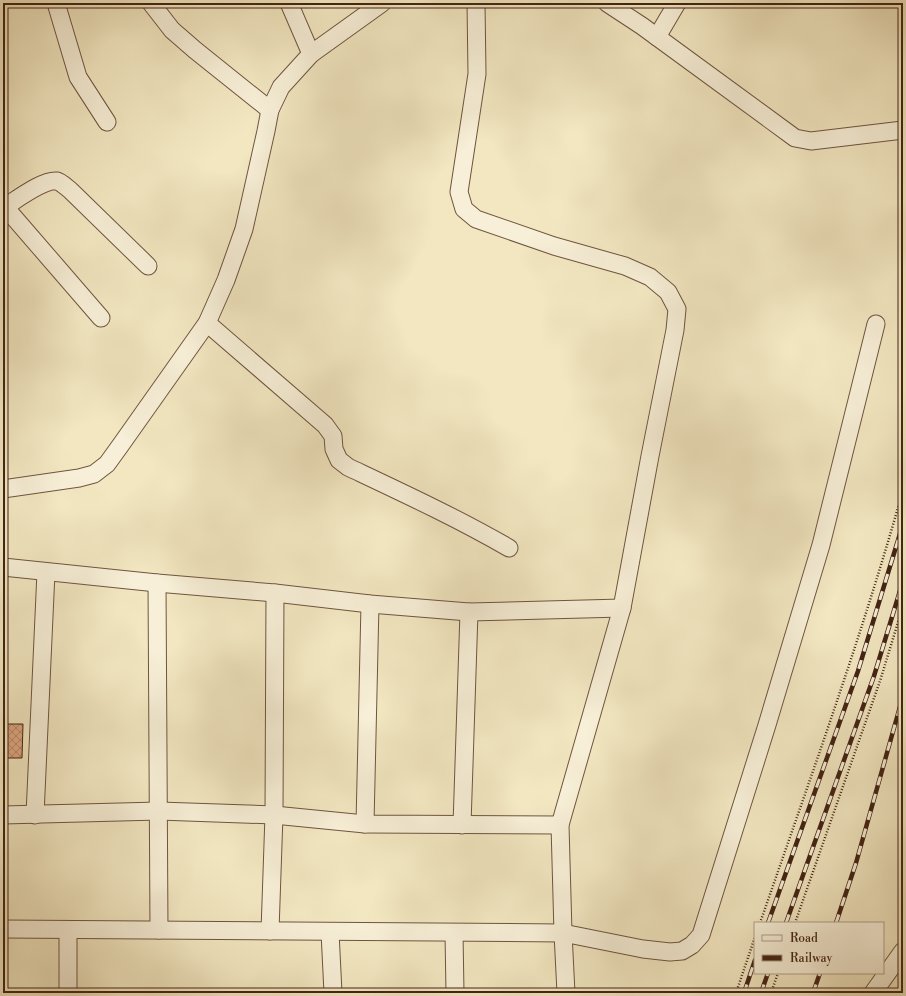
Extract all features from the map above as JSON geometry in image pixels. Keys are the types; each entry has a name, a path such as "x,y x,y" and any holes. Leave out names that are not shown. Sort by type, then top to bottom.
{"street":[{"path":"56,3 78,77 107,122"},
{"path":"151,3 172,30 270,110"},
{"path":"289,3 311,54"},
{"path":"3,489 79,478 94,474 106,464 207,323 226,280 244,229 270,110 281,87 311,54 382,3"},
{"path":"476,3 477,74 459,192 464,209 476,219 554,246 625,266 650,277 668,292 677,309 675,330 622,608 560,825 562,933 566,993"},
{"path":"606,3 642,26 795,138 810,141 903,130"},
{"path":"657,37 677,3"},
{"path":"101,318 4,208 43,184 51,181 59,181 148,266"},
{"path":"207,323 325,425 333,436 334,449 338,460 348,468 416,499 509,548"},
{"path":"3,929 562,933 643,949 670,952 682,951 692,946 700,935 767,725 821,545 876,324"},
{"path":"3,567 156,583 275,593 370,604 469,612 622,608"},
{"path":"35,815 46,572"},
{"path":"156,583 159,930"},
{"path":"270,931 274,815 275,593"},
{"path":"365,824 370,604"},
{"path":"462,825 469,612"},
{"path":"3,815 159,811 274,815 365,824 560,825"},
{"path":"68,930 68,993"},
{"path":"330,932 333,993"},
{"path":"454,932 455,993"},
{"path":"873,993 903,951"}],"path":[{"path":"760,922 847,674 884,558 903,490"},
{"path":"795,922 877,688 903,606"},
{"path":"736,993 754,940"},
{"path":"770,993 778,974"}],"building":[{"path":"3,724 23,724 22,758 3,758"}],"railway":[{"path":"768,922 858,671 903,524"},
{"path":"786,922 874,676 903,581"},
{"path":"836,922 856,863 903,696"},
{"path":"744,993 754,963"},
{"path":"761,993 768,974"},
{"path":"813,993 820,974"}]}
